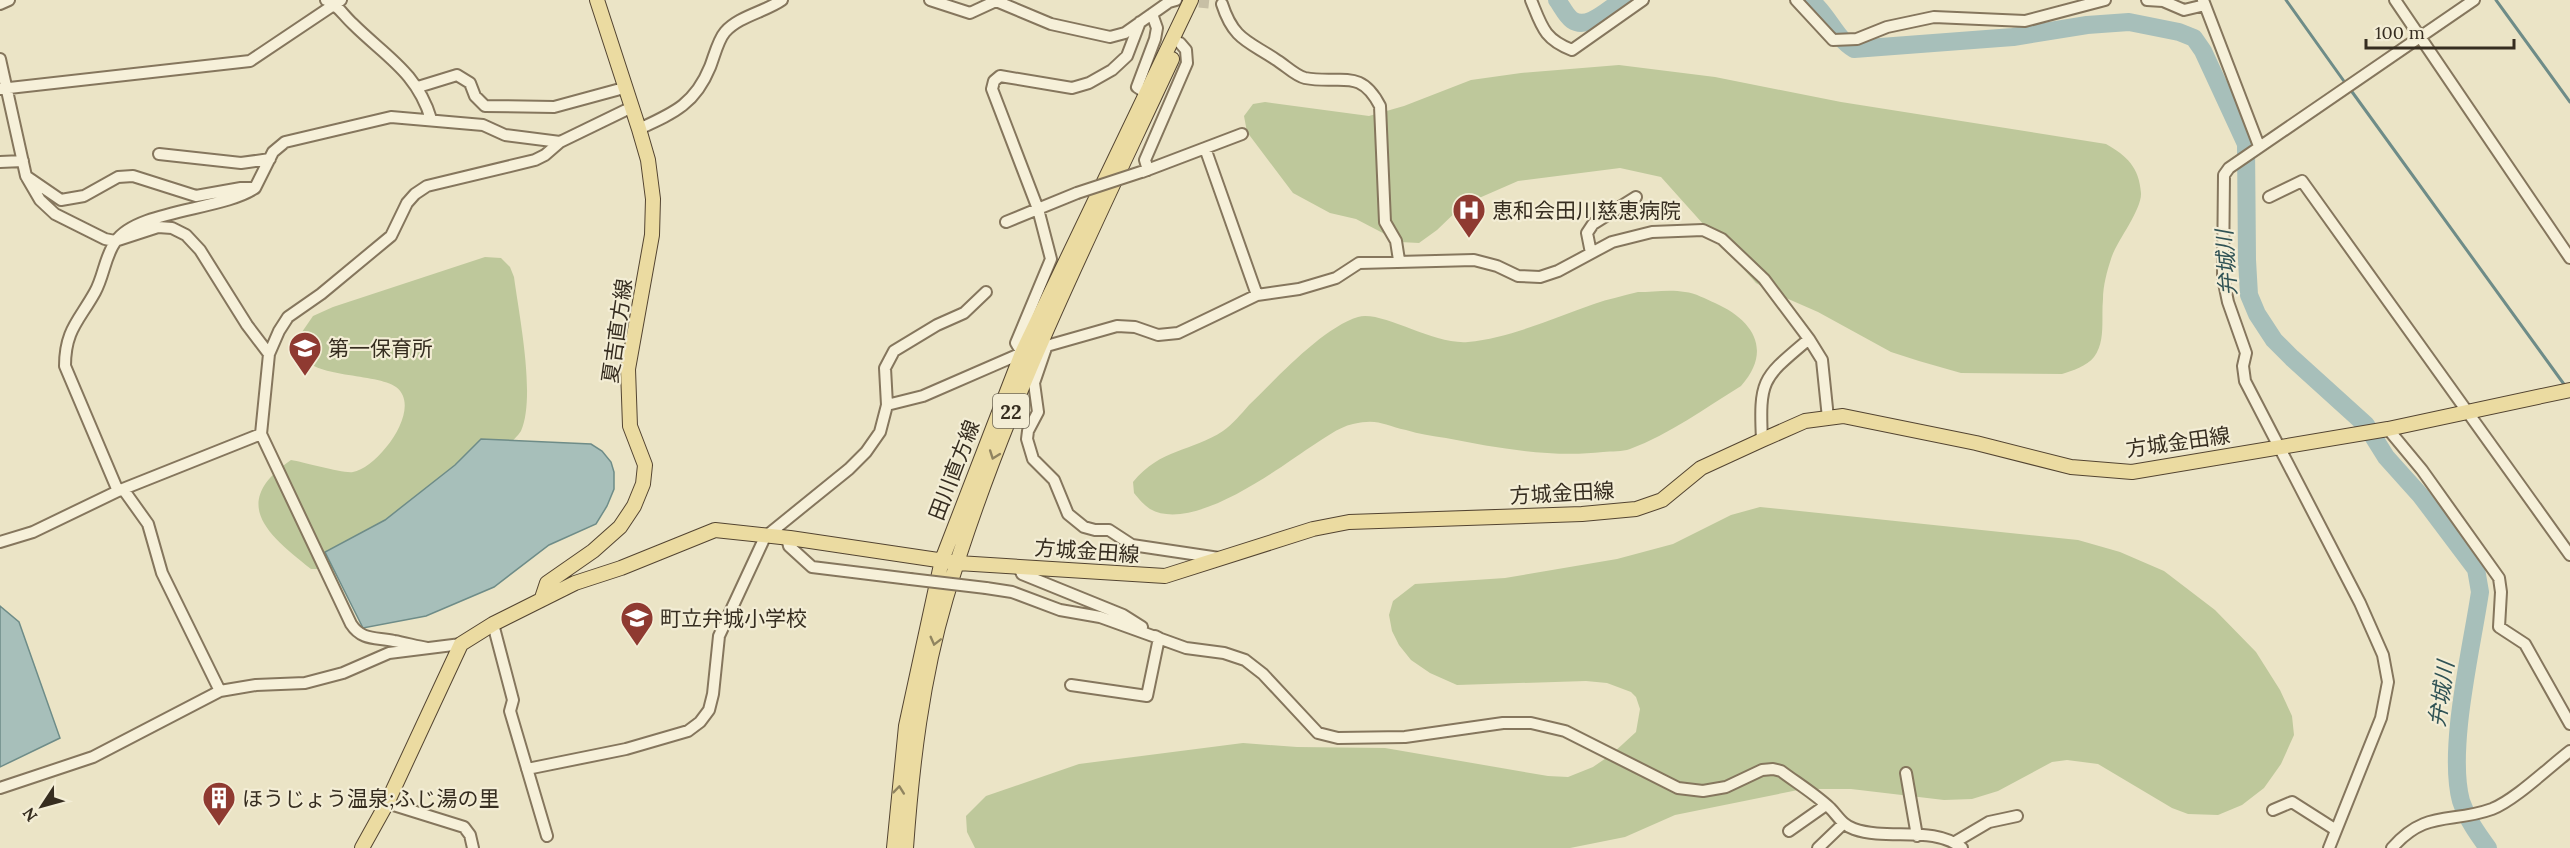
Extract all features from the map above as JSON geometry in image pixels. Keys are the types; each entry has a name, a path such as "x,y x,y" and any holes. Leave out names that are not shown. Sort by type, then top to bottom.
{"main road":[{"name":"夏吉直方線","path":"461,644 543,598 547,583 593,551 620,527 634,506 643,484 645,465 630,426 628,369 652,235 653,199 648,160 597,0"},
{"name":"田川直方線","path":"894,848 906,726 942,560 1022,353 1191,0"},
{"name":"田川直方線","path":"906,848 912,767 932,656 946,599 995,452 1199,0"},
{"name":"方城金田線","path":"543,598 715,530 958,563 1165,576 1313,529 1348,522 1582,514 1636,509 1662,500 1701,468 1805,421 1843,416 1977,443 2071,467 2132,472 2388,429 2570,390"},
{"path":"362,848 387,803 461,644"}],"street":[{"path":"0,4 9,0"},
{"path":"639,129 675,113 694,96 703,83 724,33 740,21 782,0"},
{"path":"930,0 970,13 996,1 1051,24 1110,37 1125,33 1176,0"},
{"path":"1531,0 1545,34 1552,42 1572,50 1643,0"},
{"path":"1796,0 1833,40 1857,39 1887,27 1934,17 2025,21 2105,0"},
{"path":"2147,0 2163,2 2184,10 2204,3 2259,146"},
{"path":"2395,0 2570,258"},
{"path":"2329,848 2381,718 2388,682 2383,655 2360,603 2278,449 2245,381 2243,366 2246,353 2228,303 2223,278 2224,175 2229,168 2259,146 2474,0"},
{"path":"3,88 29,87 250,61 334,1 353,24 396,61 418,87 431,119"},
{"path":"1220,3 1228,22 1242,40 1302,78 1347,79 1365,84 1373,93 1380,106 1385,222 1396,241 1399,260"},
{"path":"1146,93 1137,87 1155,39 1157,28 1152,15"},
{"path":"1022,353 1016,343 1051,259 1038,209 992,89 994,81 1000,76 1072,88 1089,83 1112,70 1127,56 1140,22"},
{"path":"1145,171 1145,160 1187,63 1186,50 1180,43"},
{"path":"0,59 3,88 26,176 40,200 55,214 105,240 115,241 158,227 172,228 186,235 200,250 247,325 269,354"},
{"path":"418,87 457,75 470,83 475,96 485,106 554,107 624,88"},
{"path":"428,648 390,640 371,640 356,631 327,576 261,434 269,354 288,317 321,294 391,236 407,203 415,194 428,186 534,160 545,155 560,142 630,108"},
{"path":"220,691 162,573 148,524 121,490 65,366 65,345 96,290 115,241 135,226 196,207 244,196 255,188 273,152 285,142 391,117 483,125 505,135 560,142"},
{"path":"1006,222 1077,193 1145,171 1242,134"},
{"path":"1204,148 1257,295"},
{"path":"159,154 241,163 270,159"},
{"path":"0,162 23,161"},
{"path":"26,176 61,200 84,196 118,177 133,176 196,195 255,188"},
{"path":"2269,197 2302,181 2570,555"},
{"path":"1592,253 1587,233 1593,224 1636,197"},
{"path":"887,405 924,396 1022,353 1117,326 1135,327 1158,335 1178,333 1257,295 1299,289 1336,278 1359,262 1474,260 1497,266 1518,276 1540,277 1558,271 1612,242 1652,232 1703,230 1722,239 1764,279 1809,339 1822,360 1828,418"},
{"path":"527,769 626,749 688,731 700,722 709,710 713,694 719,636 765,537 849,469 866,452 880,432 887,405 885,368 894,351 936,325 964,313 986,292"},
{"path":"1762,440 1760,400 1765,381 1782,362 1809,339"},
{"path":"1042,347 1034,383 1038,412 1028,431 1027,439 1033,459 1054,480 1068,514 1084,526 1095,530 1109,530 1132,545 1220,559"},
{"path":"2388,429 2422,470 2499,578 2501,592 2499,627 2526,644 2570,724"},
{"path":"0,542 33,532 121,490 261,434"},
{"path":"787,538 789,546 812,567 1012,592 1060,610 1100,617 1186,648 1224,653 1245,660 1263,674 1318,733 1338,738 1405,737 1503,723 1531,723 1565,731 1678,788 1703,791 1726,788 1762,770 1781,771 1826,805 1843,824 1853,829 1872,833 1937,836 1959,845 1989,822 2017,816"},
{"path":"1019,567 1022,574 1123,615 1159,638"},
{"path":"494,624 513,700 510,711 547,837"},
{"path":"1071,686 1147,696 1159,638"},
{"path":"0,788 93,757 220,691 256,685 305,683 343,674 389,653 461,644"},
{"path":"2392,848 2401,837 2421,823 2493,809 2570,751"},
{"path":"1906,773 1917,836"},
{"path":"2272,810 2292,802 2336,830"},
{"path":"387,803 464,827 470,835 473,848"},
{"path":"1789,831 1826,805"},
{"path":"1819,848 1843,824"}],"green space":[{"path":"1619,65 1715,77 1841,102 2106,144 2113,148 2135,169 2141,193 2137,208 2108,268 2103,294 2102,337 2098,351 2083,366 2062,374 1961,373 1891,352 1818,312 1756,283 1661,177 1620,168 1518,181 1463,205 1437,230 1419,243 1400,242 1356,219 1330,213 1293,193 1247,132 1244,116 1253,104 1265,102 1369,116 1404,106 1471,80 1521,73"},
{"path":"485,257 501,258 510,267 514,277 527,377 525,416 521,431 508,445 340,569 311,569 269,530 261,517 258,504 262,490 272,476 291,460 348,472 363,468 385,449 401,422 405,409 403,397 396,387 374,379 330,372 308,362 302,352 302,332 313,316 333,307"},
{"path":"1679,291 1715,303 1740,318 1754,337 1757,348 1756,360 1751,373 1741,386 1673,428 1630,449 1584,454 1524,451 1426,435 1380,423 1362,422 1336,431 1255,484 1210,506 1188,513 1167,514 1150,509 1134,493 1133,482 1154,463 1223,431 1315,343 1344,323 1358,317 1380,318 1439,338 1454,342 1468,342 1516,332 1599,302 1638,292"},
{"path":"1760,507 2078,540 2120,552 2164,571 2215,610 2256,652 2280,690 2292,716 2294,735 2281,764 2264,788 2242,805 2218,815 2188,814 2172,808 2098,764 2067,760 2052,762 1998,791 1972,799 1944,800 1851,789 1803,789 1675,815 1625,837 1570,848 975,848 967,832 966,816 986,796 1079,764 1243,743 1297,747 1385,748 1548,776 1568,777 1593,767 1612,754 1636,732 1640,709 1636,697 1631,692 1607,683 1586,681 1457,685 1430,673 1411,660 1399,645 1392,631 1389,615 1393,601 1415,584 1505,578 1617,559 1673,544 1731,515"}],"water":[{"path":"481,439 591,444 602,451 611,462 614,472 614,489 607,506 596,524 549,545 494,587 426,616 363,628 325,552 385,520 455,465"},
{"path":"0,606 19,622 60,738 0,767"}],"waterway":[{"name":"弁城川","path":"1557,0 1572,20 1578,23 1591,21 1623,0"},
{"name":"弁城川","path":"1810,0 1842,39 1854,49 2013,37 2087,25 2129,22 2179,32 2194,38 2203,51 2246,144 2249,295 2257,314 2274,340 2366,425 2386,457 2421,496 2476,569 2480,592 2462,698 2457,779 2466,814 2488,848"},
{"path":"2286,0 2346,84"},
{"path":"2496,0 2570,102"},
{"path":"2350,89 2566,387"}],"tunnel":[{"path":"1184,1 1214,4"}],"place":[{"name":"恵和会田川慈恵病院","path":"1469,239"},
{"name":"第一保育所","path":"305,377"},
{"name":"町立弁城小学校","path":"637,647"},
{"name":"ほうじょう温泉;ふじ湯の里","path":"219,827"}]}
